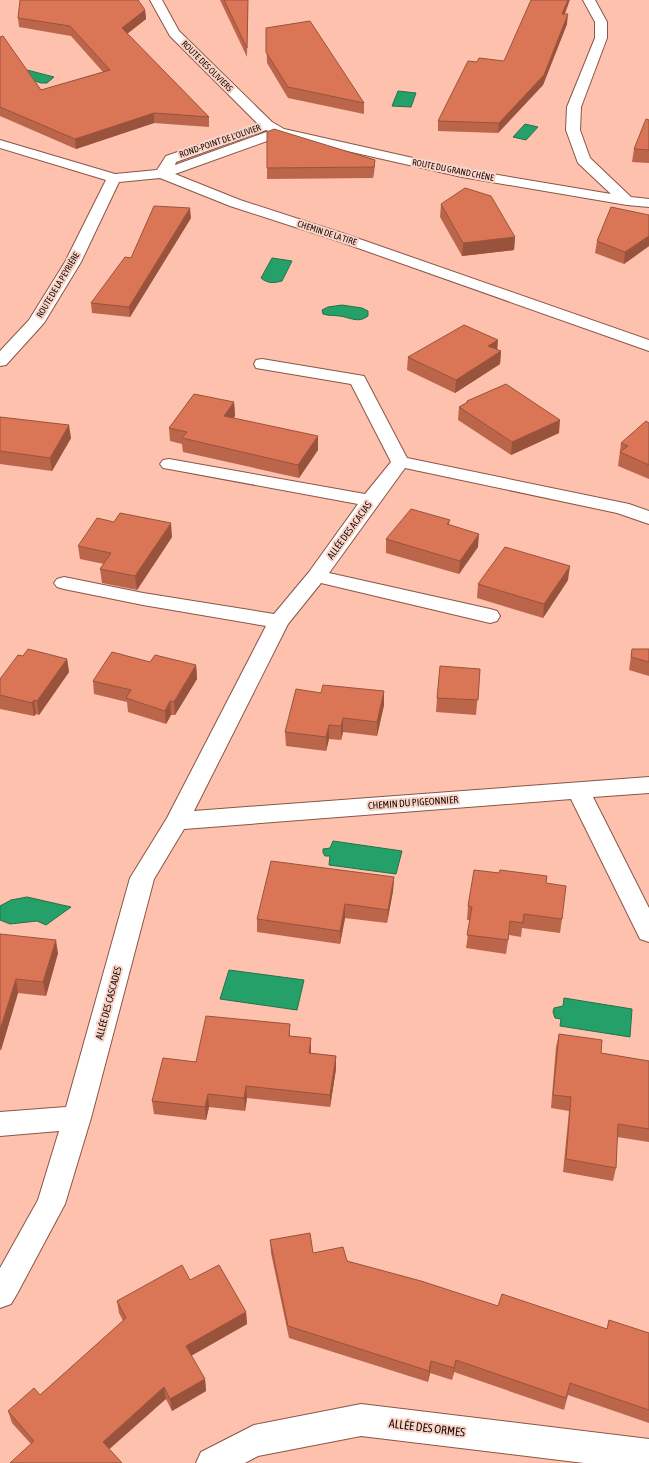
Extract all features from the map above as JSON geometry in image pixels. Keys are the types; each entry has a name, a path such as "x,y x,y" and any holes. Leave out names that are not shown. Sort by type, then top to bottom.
{"street":[{"name":"ROUTE DES OLIVIERS","path":"156,0 174,33 267,125"},
{"path":"588,0 601,22 601,38 574,107 573,130 583,160 627,201"},
{"name":"ROND-POINT DE L'OLIVIER","path":"162,174 171,159 267,125 280,132"},
{"name":"ROND-POINT DE L'OLIVIER","path":"162,174 280,132"},
{"name":"ROUTE DU GRAND CHÊNE","path":"280,132 462,173 627,201 649,203"},
{"name":"CHEMIN DE LA TIRE","path":"0,144 114,178 162,174 235,203 343,238 649,346"},
{"name":"ROUTE DE LA PEYRIÈRE","path":"0,360 36,323 73,262 114,178"},
{"path":"262,364 358,380 400,462 622,508 649,518"},
{"name":"ALLÉE DES ACACIAS","path":"176,821 279,621 316,576 400,462"},
{"path":"169,464 370,501"},
{"path":"316,576 490,616"},
{"path":"64,583 143,599 279,621"},
{"name":"CHEMIN DU PIGEONNIER","path":"176,821 578,790 649,786"},
{"path":"578,790 649,932"},
{"name":"ALLÉE DES CASCADES","path":"0,1294 51,1204 77,1118 142,878 176,821"},
{"path":"0,1124 77,1118"},
{"name":"ALLÉE DES ORMES","path":"212,1463 254,1441 360,1420 649,1455"}],"shaded area":[{"path":"27,70 54,77 47,83 41,83 16,75"},
{"path":"398,91 416,93 411,107 392,106"},
{"path":"525,124 538,127 526,140 513,137"},
{"path":"272,258 292,261 282,281 271,282 261,278"},
{"path":"342,305 362,308 368,311 368,316 361,320 357,320 323,314 322,310 328,307"},
{"path":"333,841 402,851 396,874 329,865 330,856 325,856 323,849 330,848"},
{"path":"27,897 71,907 46,925 37,921 10,924 0,920 0,906 11,900"},
{"path":"229,970 304,980 297,1010 220,999"},
{"path":"564,998 632,1009 630,1037 560,1026 561,1019 555,1018 553,1012 554,1008 563,1006"}],"building":[{"path":"20,0 138,0 145,10 122,28 209,117 154,113 75,139 0,107 0,37 3,36 41,90 110,70 70,26 18,18"},
{"path":"224,0 248,0 247,48"},
{"path":"531,0 568,0 562,14 568,14 544,75 499,123 438,121 468,61 477,62 479,58 504,61"},
{"path":"310,21 364,103 288,87 266,52 266,28"},
{"path":"646,119 649,120 649,150 634,149"},
{"path":"274,129 375,160 374,167 267,168 267,132"},
{"path":"465,188 491,196 515,237 463,243 441,204"},
{"path":"154,206 190,208 129,307 91,303 125,257 131,258"},
{"path":"611,207 649,215 649,236 625,252 597,241"},
{"path":"464,325 498,340 488,346 501,351 456,380 408,357"},
{"path":"506,384 560,420 512,442 459,407 468,402 467,401"},
{"path":"194,394 234,402 224,416 318,436 298,465 182,438 187,432 169,428"},
{"path":"0,417 69,425 50,458 0,451"},
{"path":"646,421 649,423 649,465 620,452 628,446 621,443"},
{"path":"411,509 450,520 447,524 479,534 460,561 386,539"},
{"path":"120,513 171,523 135,576 100,569 111,553 78,546 97,518 114,522"},
{"path":"505,547 570,566 544,604 478,584"},
{"path":"28,649 67,659 37,701 34,700 32,703 0,695 0,679 18,655 23,656"},
{"path":"632,649 649,649 649,662 631,657"},
{"path":"112,652 150,662 155,655 196,665 174,702 170,701 165,711 126,698 131,690 93,681"},
{"path":"440,666 480,669 478,700 437,698"},
{"path":"323,685 384,691 377,722 343,718 341,726 329,725 326,737 285,732 296,689 321,693"},
{"path":"271,861 394,877 388,910 345,904 340,931 257,919"},
{"path":"474,870 499,873 500,870 547,876 546,883 566,886 562,919 524,914 523,923 510,921 508,940 467,935 472,907 468,906"},
{"path":"0,934 56,940 43,982 16,979 0,1030"},
{"path":"206,1016 290,1024 289,1036 311,1038 309,1053 336,1056 330,1095 246,1086 244,1098 208,1094 205,1107 152,1101 163,1058 196,1062"},
{"path":"559,1034 602,1040 601,1053 649,1061 649,1129 618,1124 616,1168 566,1159 571,1097 553,1095"},
{"path":"310,1233 313,1253 343,1247 347,1261 421,1281 498,1306 502,1294 607,1329 609,1320 649,1333 649,1410 570,1383 566,1398 456,1360 454,1368 431,1361 429,1371 288,1326 270,1240"},
{"path":"182,1265 190,1280 219,1265 246,1312 186,1346 205,1379 170,1399 164,1387 103,1442 122,1463 10,1463 34,1441 8,1411 34,1388 40,1395 126,1318 117,1301"}]}
